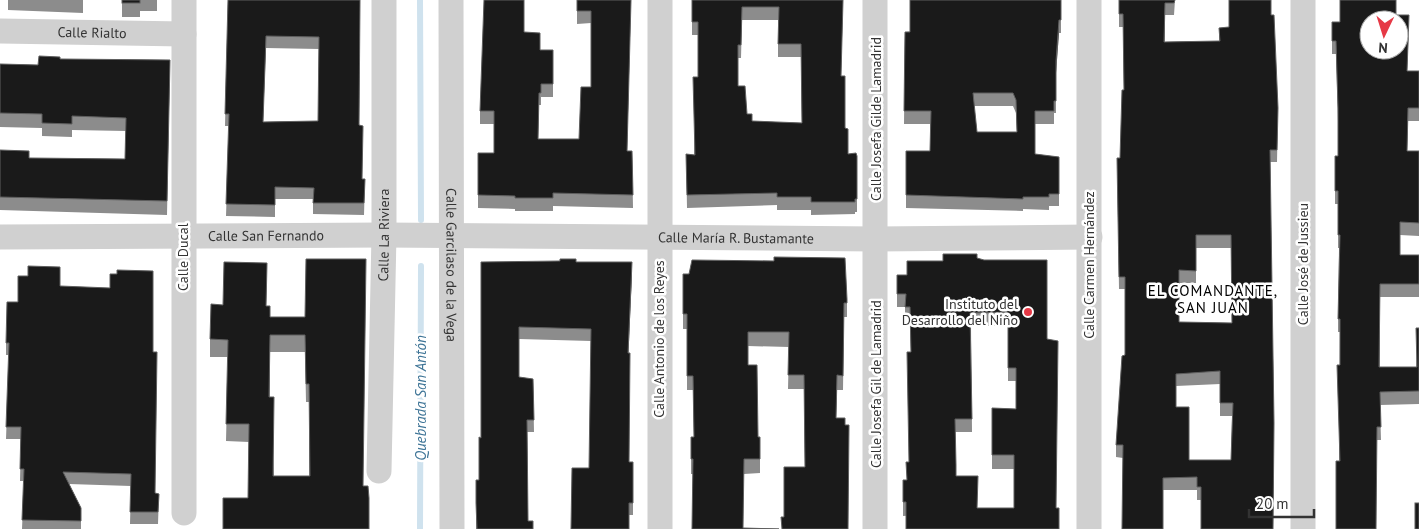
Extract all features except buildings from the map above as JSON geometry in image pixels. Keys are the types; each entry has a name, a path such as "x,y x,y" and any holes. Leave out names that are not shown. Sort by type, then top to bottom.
{"street":[{"name":"Calle Ducal","path":"184,0 184,513"},
{"name":"Calle La Riviera","path":"379,471 384,235 384,0"},
{"name":"Calle Garcilaso de la Vega","path":"451,0 452,529"},
{"name":"Calle Antonio de los Reyes","path":"660,0 660,529"},
{"name":"Calle Josefa Gilde Lamadrid","path":"875,0 876,239"},
{"name":"Calle Carmen Hernández","path":"1089,0 1089,529"},
{"name":"Calle José de Jussieu","path":"1303,0 1303,529"},
{"name":"Calle Rialto","path":"0,31 184,34"},
{"name":"Calle María R. Bustamante","path":"384,235 876,239 1090,237"},
{"name":"Calle San Fernando","path":"0,237 384,235"},
{"name":"Calle Josefa Gil de Lamadrid","path":"875,529 876,239"}],"waterway":[{"name":"Quebrada San Antón","path":"420,0 421,220"},
{"name":"Quebrada San Antón","path":"420,529 421,266"}],"place":[{"name":"Instituto del Desarrollo del Niño","path":"1028,312"}],"district":[{"name":"EL COMANDANTE, SAN JUAN","path":"1213,300"}]}
